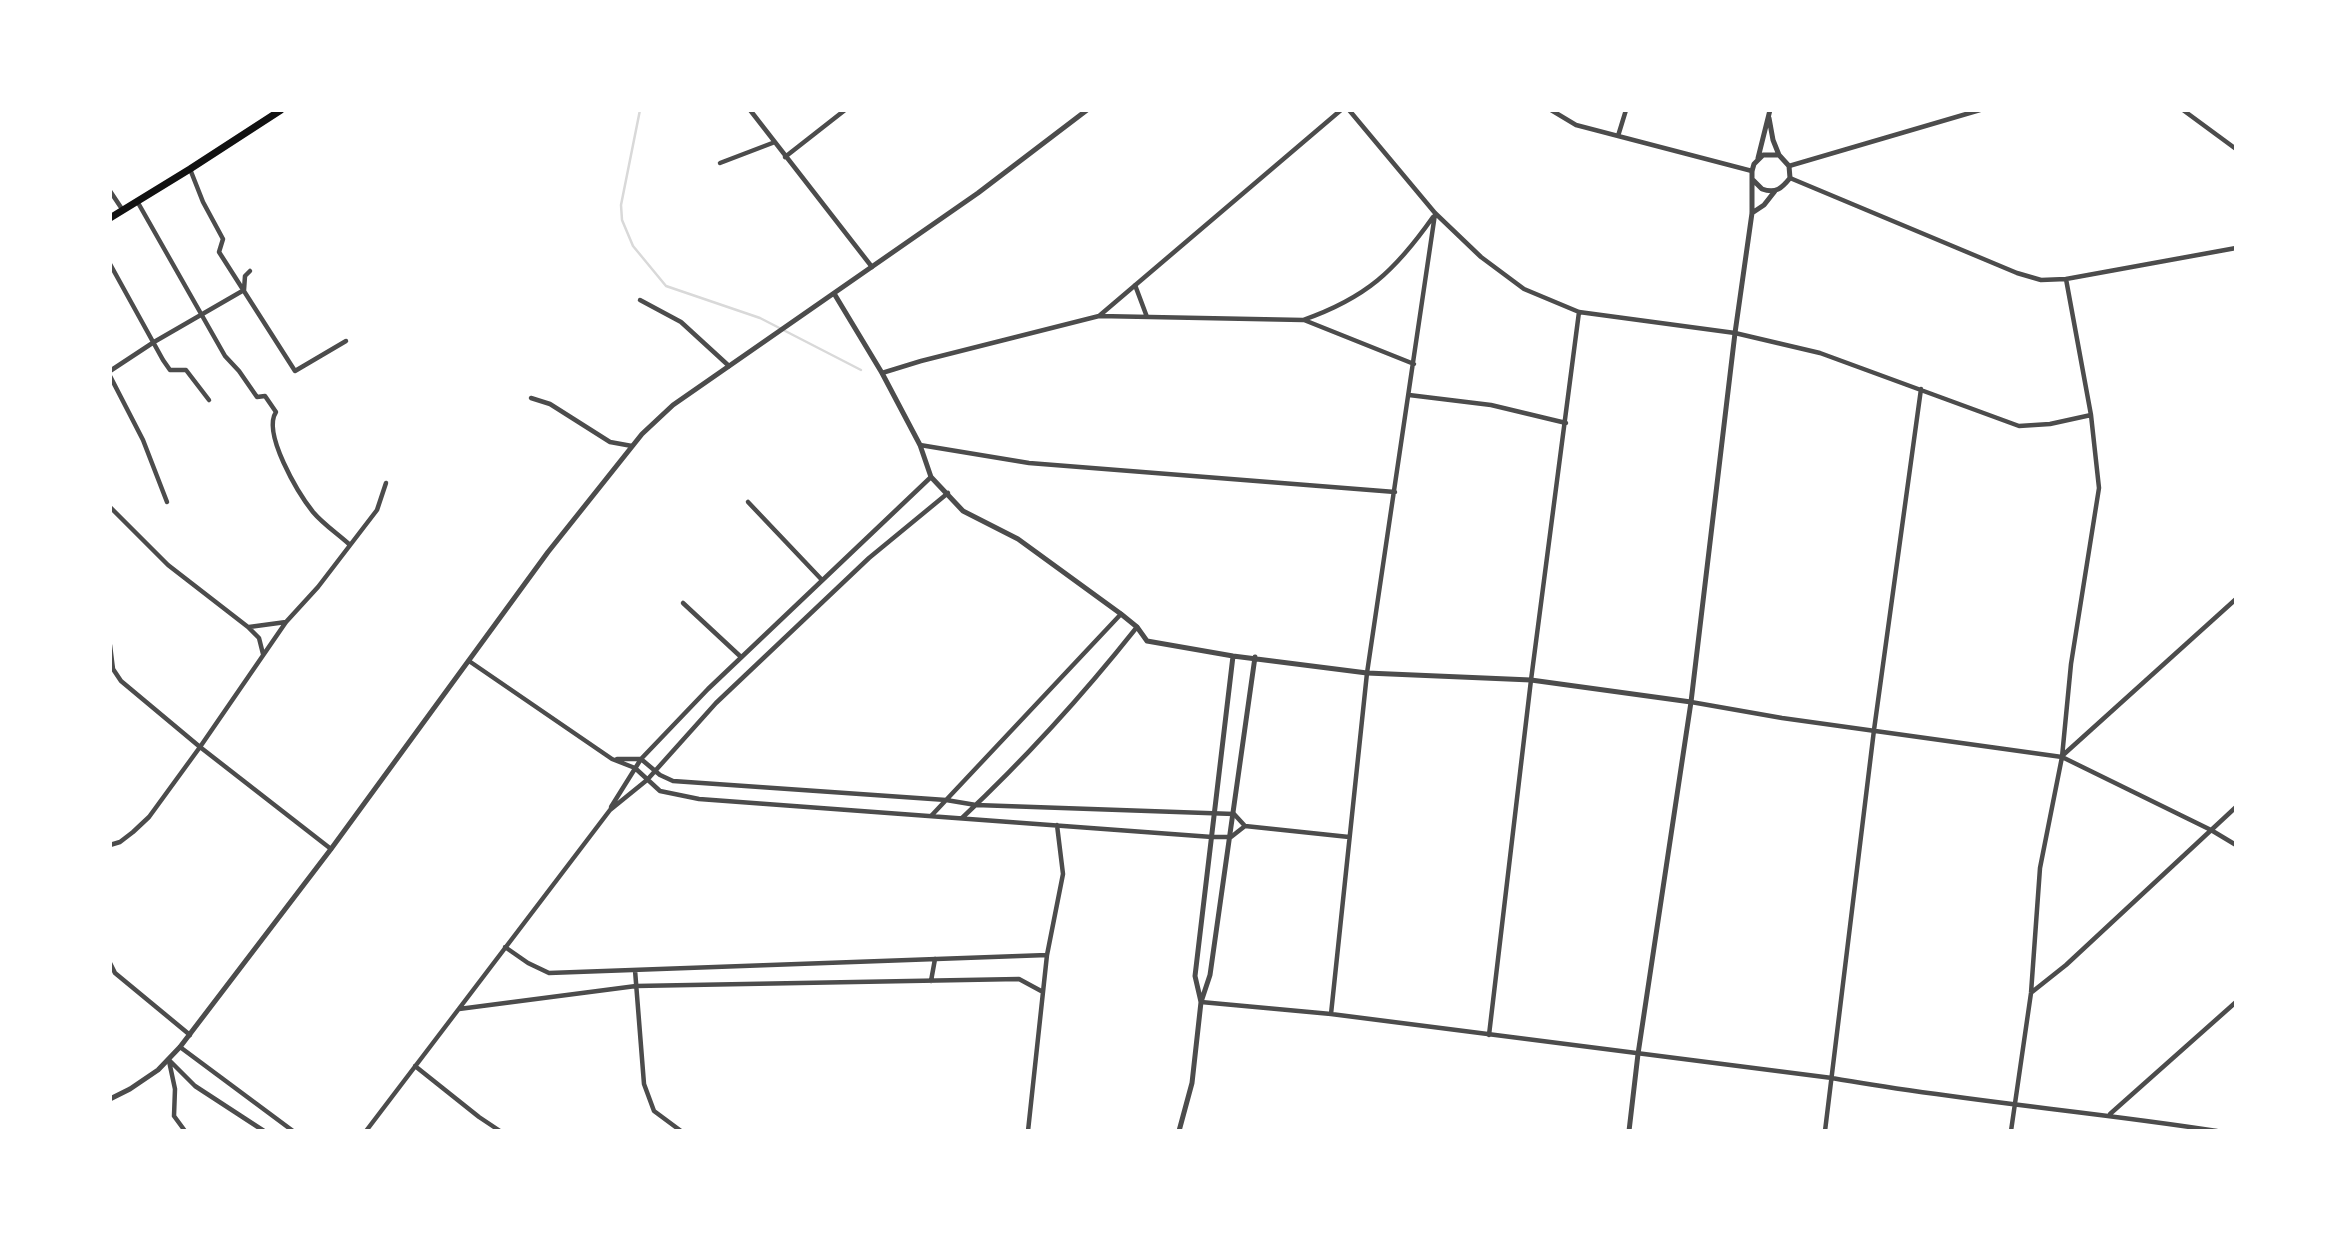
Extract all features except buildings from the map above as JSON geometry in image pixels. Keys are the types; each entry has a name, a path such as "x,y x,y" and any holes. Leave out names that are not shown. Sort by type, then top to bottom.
{"highway":[{"path":"110,218 281,110"}],"street":[{"path":"750,110 872,267"},
{"path":"785,157 845,110"},
{"path":"1099,316 1341,110"},
{"path":"1349,110 1435,213 1504,276 1524,289 1579,312 1735,333 1820,353 2020,426 2050,424 2091,415"},
{"path":"1551,110 1576,125 1752,170"},
{"path":"1618,136 1626,110"},
{"path":"1789,166 1980,110"},
{"path":"2183,110 2236,149"},
{"path":"110,1098 130,1089 169,1060 190,1035 331,849 548,552 632,446 656,420 673,405 835,295 978,193 1084,111"},
{"path":"1752,213 1764,205 1790,178 1789,166 1779,155 1773,140 1769,113"},
{"path":"1629,1131 1638,1054 1691,702 1752,213 1752,170 1758,158 1769,113"},
{"path":"720,163 775,142"},
{"path":"1758,158 1768,154 1779,155"},
{"path":"190,169 203,202 223,239 219,252 295,371 346,341"},
{"path":"1790,178 2017,273 2041,280 2066,279 2236,248"},
{"path":"1754,180 1762,189 1775,191"},
{"path":"110,191 122,209"},
{"path":"137,201 225,356 257,397 265,396 276,412 272,419 273,440 313,512 350,545"},
{"path":"882,373 921,360 1099,316 1303,320 1333,310 1359,296 1385,275 1409,251 1435,213"},
{"path":"1331,1014 1367,673 1435,213"},
{"path":"110,264 170,370 186,370 209,400"},
{"path":"244,290 245,276 250,271"},
{"path":"2011,1131 2031,993 2040,868 2062,757 2071,664 2098,507 2099,488 2091,415 2066,279"},
{"path":"1135,285 1147,317"},
{"path":"110,371 244,290"},
{"path":"835,295 882,373 919,445 931,477 963,511 1018,539 1121,614 1137,627 1147,640 1233,656 1367,673 1531,680 2062,757 2211,830 2236,845"},
{"path":"640,300 681,322 730,367"},
{"path":"1489,1035 1531,680 1579,312"},
{"path":"1303,320 1414,363"},
{"path":"110,376 143,440 167,502"},
{"path":"1825,1131 1874,730 1921,389"},
{"path":"1409,395 1491,405 1566,423"},
{"path":"531,398 550,404 610,442 632,446"},
{"path":"919,445 1030,463 1395,492"},
{"path":"366,1131 610,810 641,760 741,657 931,477"},
{"path":"110,845 133,832 149,817 286,622 318,587 377,510 386,483"},
{"path":"610,810 647,780 716,703 869,558 948,493"},
{"path":"748,502 822,580"},
{"path":"110,507 168,565 248,627 259,638 263,654"},
{"path":"2062,757 2236,599"},
{"path":"683,603 741,657"},
{"path":"931,816 1121,614"},
{"path":"248,627 286,622"},
{"path":"961,819 1088,689 1137,627"},
{"path":"110,645 113,669 121,681 200,747 331,849"},
{"path":"1201,1002 1195,976 1233,656"},
{"path":"1179,1131 1192,1083 1201,1002 1210,975 1255,657"},
{"path":"469,661 612,759 635,768 660,791 699,799 1212,837 1231,837 1245,826"},
{"path":"612,759 641,760 673,780 946,800 976,805 1234,814 1245,826 1349,836"},
{"path":"2031,993 2066,965 2236,807"},
{"path":"1028,1131 1047,955 1063,874 1057,825"},
{"path":"505,947 549,973 1047,955"},
{"path":"931,981 935,959"},
{"path":"110,963 115,972 190,1035"},
{"path":"635,971 644,1084 654,1111 681,1131"},
{"path":"458,1009 636,986 1019,979 1043,992"},
{"path":"1201,1002 1331,1014 1832,1078 1915,1093 2110,1115 2217,1131"},
{"path":"2110,1115 2236,1002"},
{"path":"180,1047 293,1131"},
{"path":"169,1060 175,1088 174,1115 186,1131"},
{"path":"169,1060 195,1086 264,1131"},
{"path":"415,1066 500,1131"},
{"path":"281,1131 285,1125"}],"waterway":[{"path":"640,110 621,205 622,220 633,246 666,286 760,318 861,370"}]}
